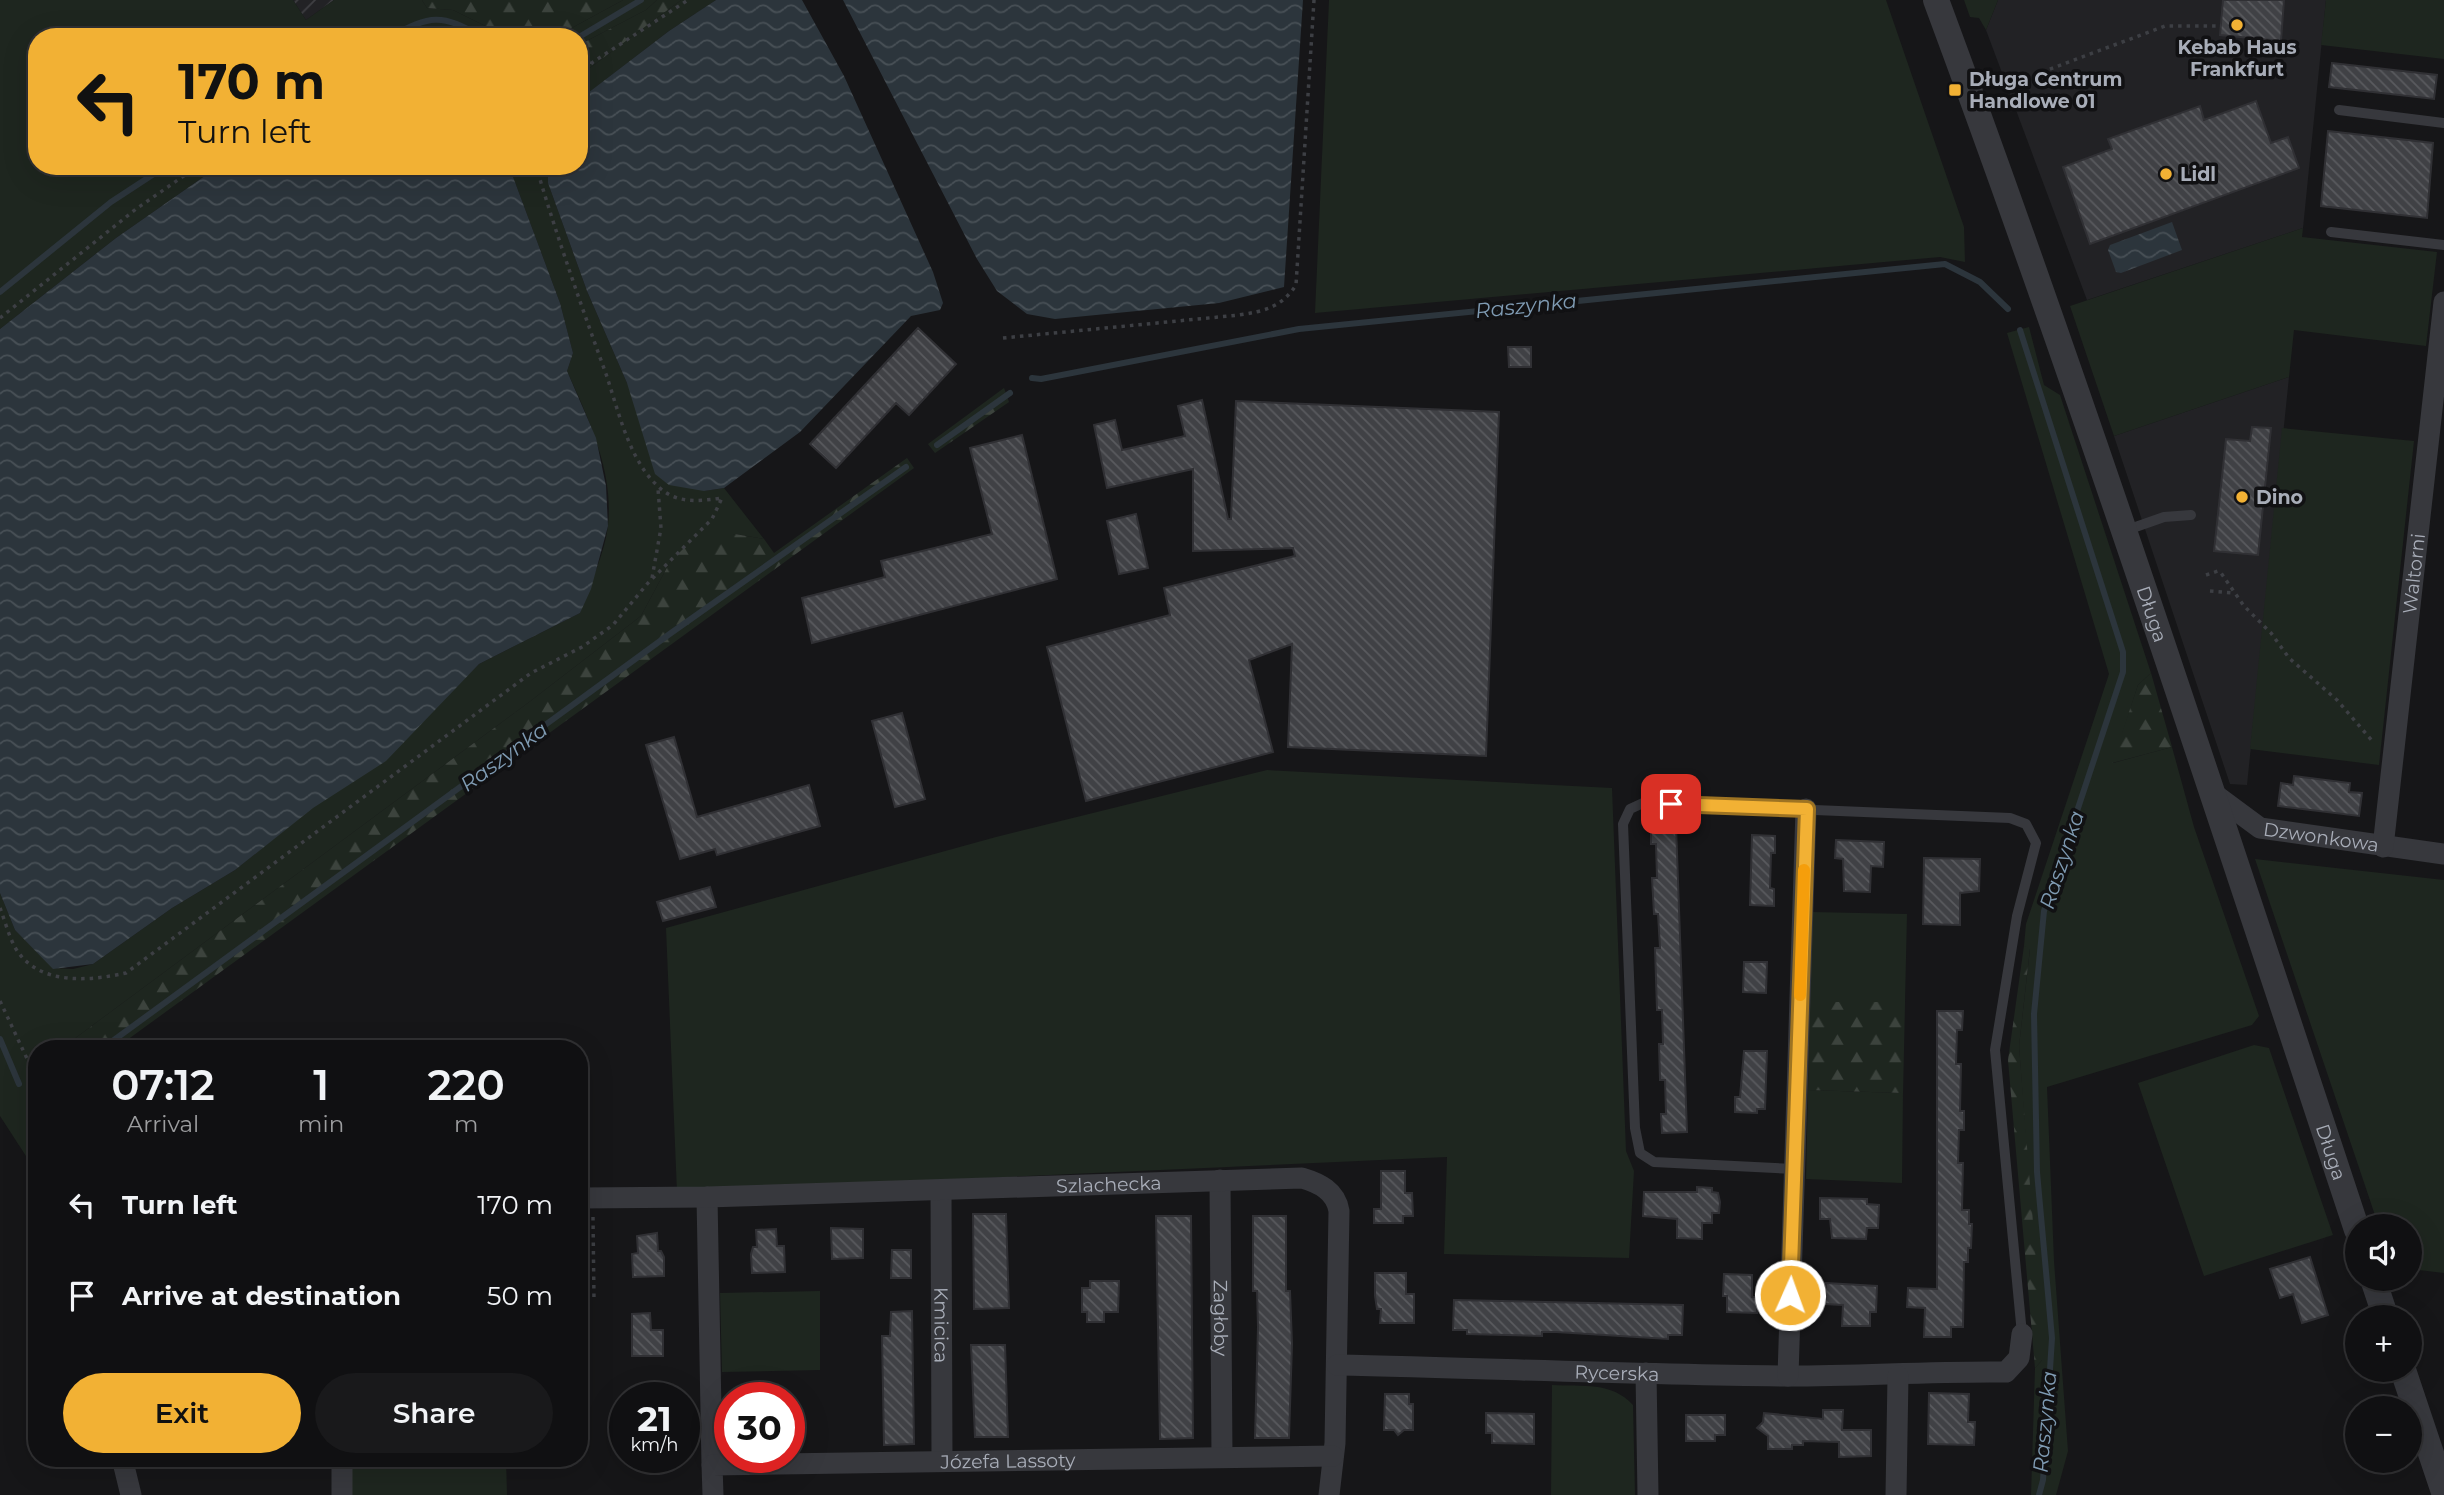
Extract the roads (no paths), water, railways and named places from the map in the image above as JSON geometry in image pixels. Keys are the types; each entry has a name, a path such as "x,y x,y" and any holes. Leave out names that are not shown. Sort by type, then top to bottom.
{"street":[{"name":"Długa","path":"1936,0 2048,302 2127,530 2210,791 2352,1214"},
{"name":"Waltorni","path":"2383,847 2444,302"},
{"name":"Dzwonkowa","path":"2210,791 2260,828 2444,854"},
{"path":"1788,1376 1807,809"},
{"name":"Szlachecka","path":"588,1198 707,1197 1302,1178 1329,1191 1339,1211 1337,1365 1329,1495"},
{"name":"Zagłoby","path":"1220,1180 1222,1457"},
{"name":"Kmicica","path":"941,1190 942,1460"},
{"path":"707,1197 713,1495"},
{"name":"Rycerska","path":"1337,1365 1788,1376 1898,1376 1923,1371 2006,1372 2014,1367 2020,1358 2022,1334"},
{"path":"1646,1373 1648,1495"},
{"path":"1896,1495 1898,1376"},
{"path":"2408,1382 2437,1445 2444,1492"},
{"name":"Józefa Lassoty","path":"712,1465 1333,1456"},
{"path":"124,1467 131,1495"},
{"path":"342,1467 342,1495"}],"lane":[{"path":"2339,110 2444,124"},
{"path":"2331,232 2444,245"},
{"path":"2127,530 2164,517 2191,515"},
{"path":"1794,1169 1654,1162 1640,1153 1635,1128 1623,824 1630,809 1643,803 1807,809 2010,818 2026,824 2034,834 2036,843 2017,916 1995,1050 2022,1334"}],"water":[{"path":"716,0 802,0 844,76 933,272 943,303 940,310 911,316 800,432 724,488 704,491 669,485 655,474 627,383 587,291 548,183 548,175 588,175 588,93 669,31"},
{"path":"843,0 1303,0 1284,287 1219,303 1055,319 1027,314 997,291 977,259"},
{"path":"206,175 512,175 560,303 573,353 567,371 596,438 606,486 608,526 591,589 580,613 479,664 386,761 313,808 235,870 172,908 93,964 53,969 15,930 0,893 0,329 116,238"},
{"path":"2172,222 2182,250 2121,273 2116,272 2108,250 2110,245"}],"waterway":[{"path":"588,32 641,0"},
{"path":"408,28 436,20 466,28"},
{"path":"0,292 111,202 152,175"},
{"name":"Raszynka","path":"1032,378 1041,379 1299,329 1945,264 1980,282 2008,309"},
{"name":"Raszynka","path":"2020,330 2123,652 2123,672 2044,911 2034,1014 2037,1172 2052,1338 2043,1480 2039,1495"},
{"name":"Raszynka","path":"937,445 1010,393"},
{"name":"Raszynka","path":"114,1040 671,633 906,467"},
{"name":"Raszynka","path":"0,1039 19,1084"}],"place":[{"name":"Kebab Haus Frankfurt","path":"2237,25"},
{"name":"Długa Centrum Handlowe 01","path":"1955,90"},
{"name":"Lidl","path":"2166,174"},
{"name":"Dino","path":"2242,497"}]}
